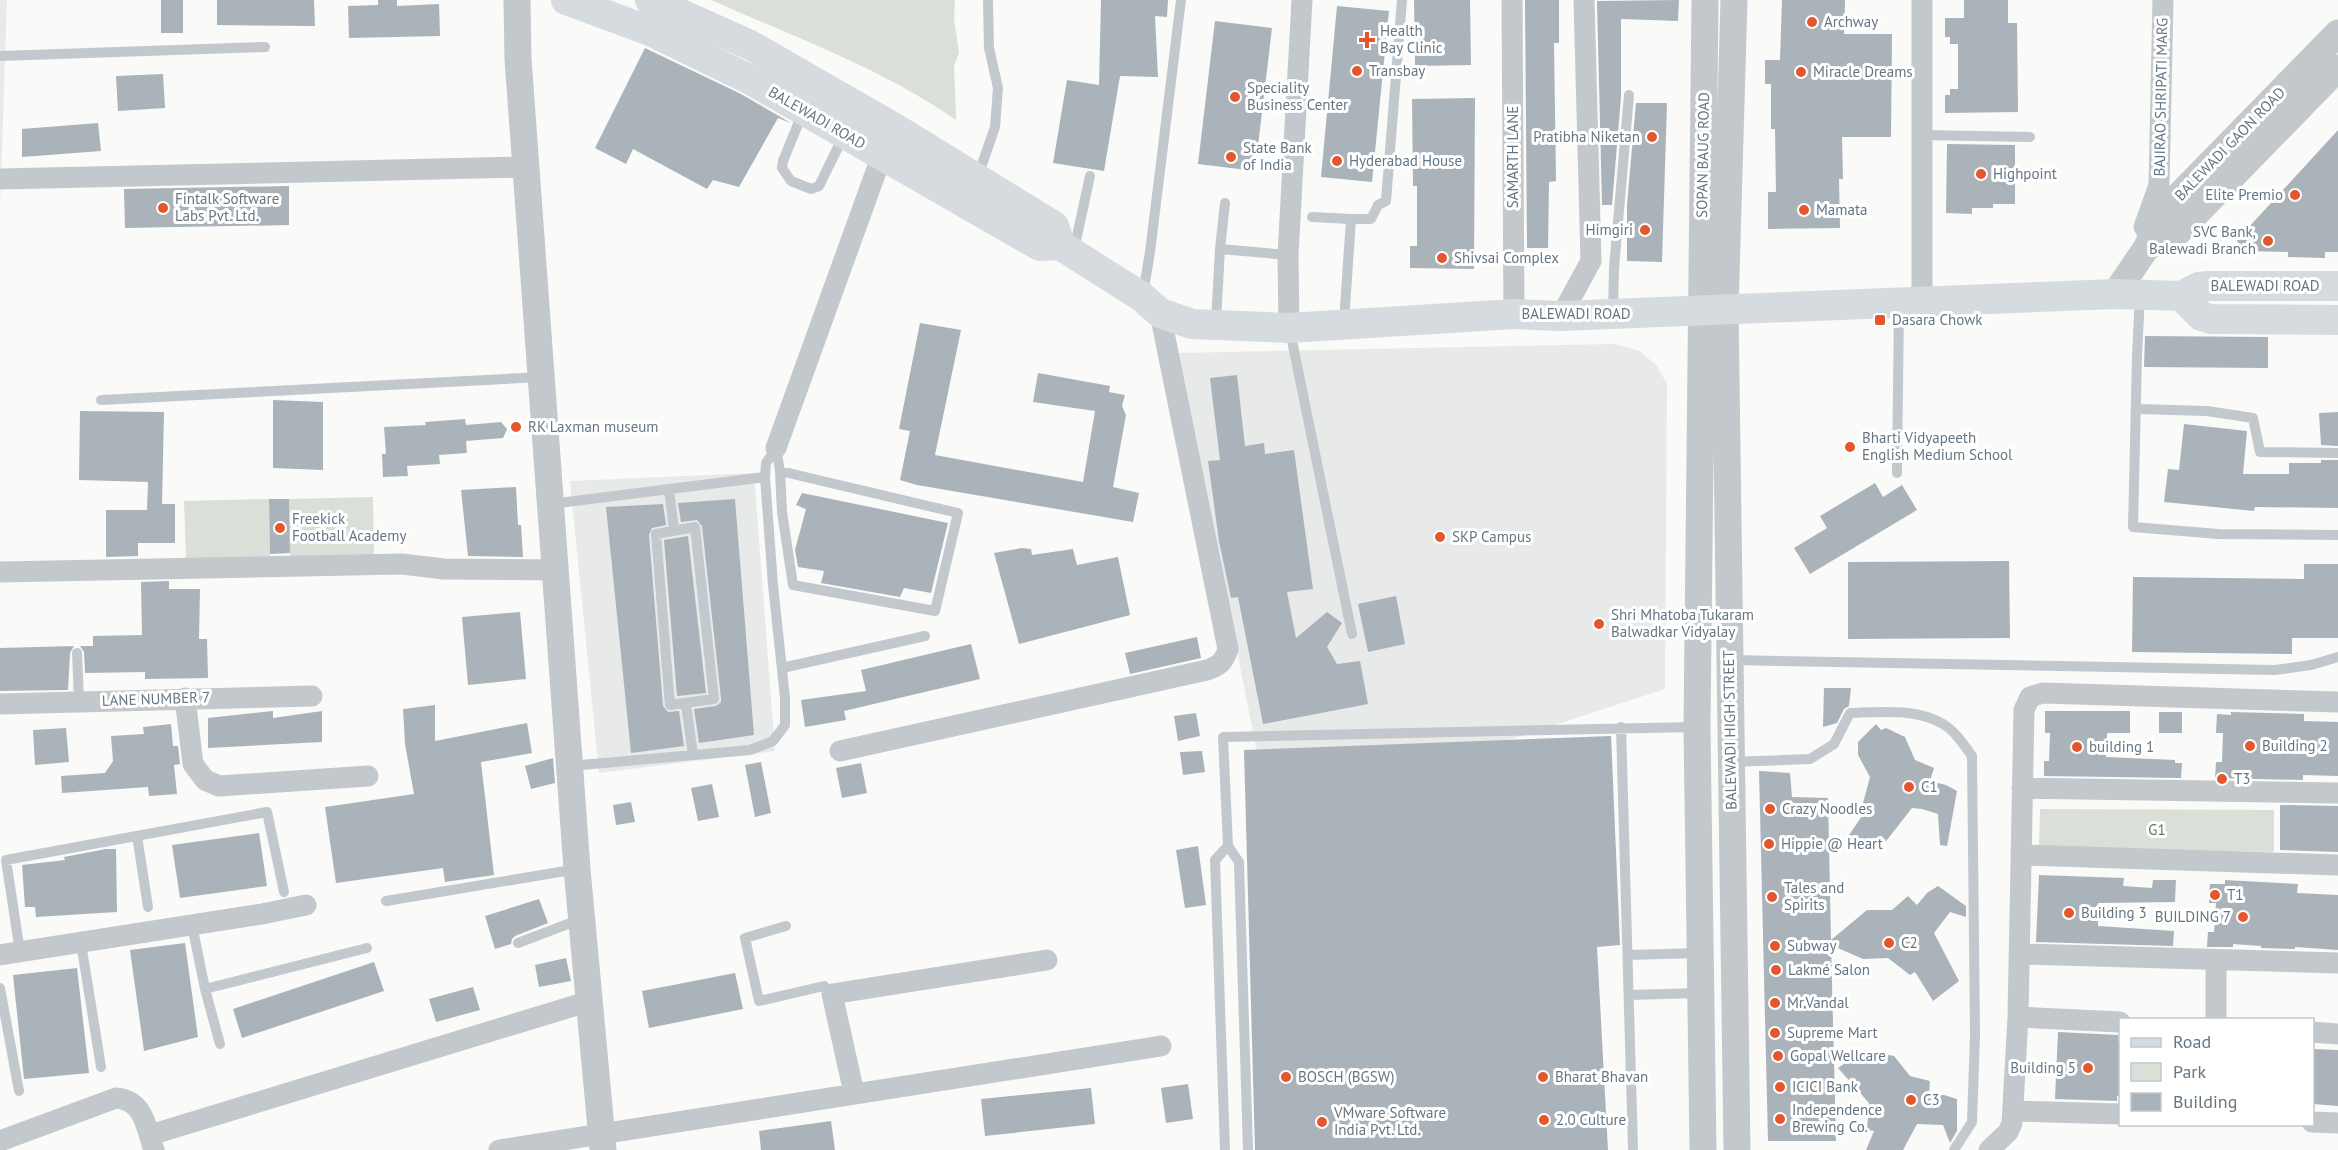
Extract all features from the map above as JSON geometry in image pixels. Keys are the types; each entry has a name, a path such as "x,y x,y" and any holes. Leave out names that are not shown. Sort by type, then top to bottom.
{"main road":[{"name":"BALEWADI ROAD","path":"566,0 668,39 749,79 1041,246 1066,249 1151,305 1192,324 1289,328 1514,314 1561,316 2128,294 2181,296 2199,287 2208,286 2338,286"},
{"name":"BALEWADI ROAD","path":"650,0 750,45 898,130 1054,226 1066,249"},
{"name":"BALEWADI ROAD","path":"2181,296 2201,316 2211,319 2338,320"}],"street":[{"path":"517,0 518,59 569,766 581,919 603,1141"},
{"path":"1289,328 1288,255 1302,0"},
{"name":"SAMARTH LANE","path":"1512,0 1514,314"},
{"path":"1561,316 1591,261 1584,0"},
{"name":"SOPAN BAUG ROAD","path":"1705,0 1713,310"},
{"name":"SOPAN BAUG ROAD","path":"1713,310 1734,0"},
{"path":"1911,302 1922,135 1922,0"},
{"name":"BAJIRAO SHRIPATI MARG","path":"2128,294 2159,185 2163,0"},
{"name":"BALEWADI GAON ROAD","path":"2128,294 2161,214 2338,33"},
{"path":"2147,247 2179,231 2336,73"},
{"path":"776,448 882,155"},
{"path":"0,178 526,167"},
{"path":"840,751 1207,670 1218,666 1225,659 1228,649 1151,305"},
{"name":"BALEWADI HIGH STREET","path":"1713,310 1729,660 1737,1150"},
{"name":"BALEWADI HIGH STREET","path":"1703,1150 1697,726 1713,310"},
{"path":"0,572 402,564 444,569 555,570"},
{"path":"2011,1131 2018,1017 2024,710 2030,697 2043,693 2338,702"},
{"name":"LANE NUMBER 7","path":"0,704 312,696"},
{"path":"185,698 193,764 205,780 219,786 368,776"},
{"path":"2022,788 2338,792"},
{"path":"2021,855 2338,865"},
{"path":"10,954 306,905"},
{"path":"2019,954 2338,963"},
{"path":"854,1093 832,994 1047,960"},
{"path":"2216,960 2216,1018"},
{"path":"0,1141 117,1098 129,1099 138,1106 157,1141 590,1001"},
{"path":"2018,1017 2119,1022"},
{"path":"2314,1032 2338,1034"},
{"path":"499,1150 603,1141 854,1093 1161,1046"},
{"path":"1989,1150 2011,1131 2119,1114"},
{"path":"2314,1122 2338,1123"}],"lane":[{"path":"977,179 994,127 998,88 988,48 988,0"},
{"path":"1151,305 1152,241 1181,0"},
{"path":"1312,217 1371,219 1378,205 1386,201 1402,0"},
{"path":"0,56 265,47"},
{"path":"1613,314 1614,268 1629,94"},
{"path":"804,110 783,161 782,168 791,181 811,189 819,186 845,134"},
{"path":"1922,135 2030,137"},
{"path":"1066,249 1090,176"},
{"path":"1216,325 1225,203"},
{"path":"1344,325 1351,219"},
{"path":"1220,249 1288,255"},
{"path":"2128,294 2137,356 2133,527 2218,534 2338,534"},
{"path":"1897,473 1911,302"},
{"path":"1289,328 1352,634"},
{"path":"100,400 542,377"},
{"path":"2137,409 2206,411 2253,418 2260,452 2338,453"},
{"path":"776,448 780,471 782,512 793,585 935,611 958,513 780,471"},
{"path":"569,766 750,750 773,741 785,725 785,699 765,477 766,463 776,448"},
{"path":"551,505 765,477"},
{"path":"669,489 674,530"},
{"path":"695,526 714,699 670,705 656,534 674,530 695,526"},
{"path":"782,668 926,636"},
{"path":"77,653 79,701"},
{"path":"1729,660 2275,670 2302,667 2338,657"},
{"path":"686,704 693,755"},
{"path":"1730,762 1810,759 1834,744 1850,713 1886,711 1917,715 1943,724 1972,756 1975,1035 1972,1122 1954,1150"},
{"path":"1248,1150 1239,862 1228,846 1223,737 1697,726"},
{"path":"1621,727 1633,1150"},
{"path":"10,954 6,860 267,813 284,892"},
{"path":"137,836 148,907"},
{"path":"1225,1150 1215,860 1228,846"},
{"path":"386,901 577,869"},
{"path":"518,944 581,919"},
{"path":"192,925 205,989 220,1044"},
{"path":"786,926 745,938 759,1001 824,986 832,994"},
{"path":"81,943 100,1067"},
{"path":"205,989 367,948"},
{"path":"1628,956 1701,953"},
{"path":"0,988 19,1092"},
{"path":"1629,995 1701,993"}],"shaded area":[{"path":"0,0 7,0 0,208"},
{"name":"SKP Campus","path":"1615,344 1640,351 1657,366 1667,384 1665,689 1270,818 1178,353"},
{"path":"754,473 775,751 599,773 570,481"}],"green space":[{"path":"711,0 955,0 954,19 959,53 954,66 956,120 927,101 867,69"},
{"path":"373,497 374,556 290,557 289,499"},
{"path":"269,499 270,558 186,559 184,501"},
{"name":"G1","path":"2040,809 2274,810 2274,852 2039,850"}],"building":[{"path":"161,0 183,0 183,33 161,33"},
{"path":"217,0 314,0 315,26 217,25"},
{"path":"378,0 397,0 397,6 439,4 440,36 349,38 348,6 378,5"},
{"path":"1101,0 1168,0 1167,17 1155,16 1158,77 1120,76 1104,171 1053,163 1067,80 1099,85"},
{"path":"1414,0 1470,0 1471,65 1415,66"},
{"path":"1525,0 1559,0 1559,43 1554,43 1556,181 1549,182 1548,248 1527,248"},
{"path":"1679,0 1678,21 1621,19 1621,97 1612,205 1602,205 1597,1"},
{"path":"1782,0 1845,0 1844,34 1892,34 1891,137 1842,137 1843,179 1839,179 1840,228 1768,229 1768,192 1776,192 1775,129 1771,129 1771,84 1765,84 1765,60 1780,60"},
{"path":"1964,0 2008,0 2008,23 2017,23 2018,112 1945,113 1945,95 1950,95 1950,89 1958,89 1958,44 1950,44 1950,37 1945,37 1945,18 1964,18"},
{"name":"Transbay","path":"1337,6 1389,11 1372,182 1321,177"},
{"path":"1215,21 1272,28 1255,171 1198,164"},
{"path":"645,48 741,94 791,123 778,118 739,187 713,180 707,189 633,149 626,164 595,148"},
{"path":"163,74 165,108 118,111 116,76"},
{"path":"1475,98 1474,269 1410,268 1410,246 1417,246 1417,186 1413,186 1412,99"},
{"path":"1636,103 1667,103 1662,262 1627,261 1627,205"},
{"path":"98,123 101,151 22,157 22,129"},
{"name":"Elite Premio","path":"2338,130 2338,252 2325,252 2325,258 2288,257 2288,252 2241,251 2237,240"},
{"name":"Highpoint","path":"1947,144 2015,145 2015,204 1993,204 1993,208 1972,208 1972,214 1946,213"},
{"path":"289,186 289,225 125,228 124,189"},
{"path":"920,323 961,330 935,455 1083,482 1095,411 1033,402 1038,373 1110,386 1109,392 1125,395 1122,406 1126,415 1113,487 1139,493 1133,522 917,485 900,480 910,431 899,429"},
{"path":"2145,336 2268,337 2268,368 2144,367"},
{"path":"1237,375 1245,446 1264,443 1265,454 1294,450 1313,589 1287,592 1296,638 1327,612 1342,623 1327,647 1337,664 1360,661 1368,704 1263,724 1238,597 1231,598 1219,541 1208,461 1220,460 1210,378"},
{"path":"273,400 323,402 323,470 273,468"},
{"path":"80,411 164,412 162,504 175,504 175,543 138,543 138,556 106,557 106,510 147,510 148,482 79,480"},
{"path":"2338,412 2338,446 2321,445 2319,413"},
{"path":"465,419 466,425 501,422 507,429 503,438 466,441 467,453 439,455 440,464 407,466 408,476 383,477 382,454 386,454 384,427 426,425 425,422"},
{"path":"2184,424 2247,431 2243,474 2289,474 2289,463 2321,463 2321,460 2338,460 2338,508 2255,507 2254,511 2164,502 2168,469 2179,470"},
{"path":"1875,483 1883,497 1902,485 1917,510 1810,574 1794,548 1827,528 1820,516"},
{"path":"516,487 523,557 468,556 461,490"},
{"path":"802,493 948,523 931,593 904,588 900,597 821,583 824,571 798,567 795,550 806,509 796,505"},
{"name":"Freekick Football Academy","path":"269,499 289,499 290,553 270,554"},
{"path":"735,499 754,735 699,743 694,709 716,706 721,702 721,698 702,526 697,520 681,522 678,503"},
{"path":"663,504 666,525 652,528 649,535 663,706 668,712 679,711 684,746 631,753 606,507"},
{"path":"688,536 706,693 677,696 664,540"},
{"path":"1022,548 1031,549 1032,555 1073,549 1077,565 1118,557 1130,615 1019,644 994,553"},
{"path":"2009,561 2010,638 1848,639 1848,562"},
{"path":"2304,564 2338,564 2338,638 2292,638 2292,654 2132,652 2133,577 2304,579"},
{"path":"169,581 169,589 200,589 199,639 207,639 208,678 145,679 145,672 85,673 84,652 80,646 93,646 93,636 142,635 141,582"},
{"path":"1396,596 1405,644 1368,652 1358,604"},
{"path":"520,612 526,679 468,685 462,617"},
{"path":"1197,637 1201,658 1130,674 1125,653"},
{"path":"971,644 980,679 844,711 846,720 805,727 801,700 866,691 861,670"},
{"path":"74,646 70,653 68,690 0,691 0,648"},
{"path":"1824,688 1851,688 1849,706 1844,709 1837,723 1823,727"},
{"path":"435,705 435,741 527,723 532,753 481,762 494,875 445,882 443,868 336,883 325,807 414,794 405,744 403,709"},
{"path":"273,711 273,718 322,711 322,742 208,748 208,718"},
{"name":"building 1","path":"2045,711 2130,711 2130,733 2107,733 2106,757 2175,760 2175,763 2182,763 2181,778 2044,776 2044,761 2049,761 2050,733 2045,733"},
{"path":"2159,712 2182,712 2182,733 2159,733"},
{"name":"Building 2","path":"2231,712 2304,714 2304,721 2338,722 2338,776 2303,775 2303,780 2215,778 2216,762 2222,762 2223,733 2216,733 2217,714 2231,715"},
{"path":"1196,713 1200,736 1178,741 1174,716"},
{"path":"171,724 173,746 178,746 180,764 174,765 177,794 149,796 148,787 62,793 61,776 105,773 113,761 111,736 144,734 143,727"},
{"name":"C1","path":"1876,724 1881,730 1886,728 1905,737 1915,760 1934,768 1930,781 1946,785 1957,791 1947,846 1940,845 1938,814 1922,809 1912,808 1879,850 1849,835 1869,806 1863,803 1870,777 1858,755 1858,742"},
{"path":"66,728 69,762 35,765 33,730"},
{"path":"1611,736 1620,945 1597,947 1608,1150 1255,1150 1244,750"},
{"path":"1202,751 1205,772 1183,775 1180,752"},
{"path":"553,758 555,783 531,789 525,766"},
{"path":"761,762 771,813 755,817 745,765"},
{"path":"861,763 867,793 842,798 836,768"},
{"path":"1759,771 1790,773 1792,797 1828,798 1831,940 1867,910 1892,910 1908,896 1917,905 1927,893 1938,886 1966,906 1966,917 1950,912 1934,933 1959,981 1933,1001 1915,972 1910,975 1888,958 1863,959 1831,945 1836,1141 1768,1141"},
{"path":"712,784 719,817 698,821 691,788"},
{"path":"631,802 635,822 616,825 613,805"},
{"path":"2280,805 2338,806 2338,852 2280,850"},
{"path":"259,833 267,886 180,898 172,845"},
{"path":"1198,846 1206,905 1185,908 1176,850"},
{"path":"116,849 117,912 36,917 35,907 25,907 22,865 65,860 64,857"},
{"name":"Building 3","path":"2039,875 2124,878 2123,886 2152,888 2153,880 2176,880 2175,902 2098,903 2098,926 2174,931 2173,946 2036,942"},
{"name":"BUILDING 7","path":"2225,880 2298,884 2297,893 2338,895 2338,950 2295,947 2295,949 2261,948 2261,946 2233,944 2233,947 2207,947 2208,932 2214,932 2216,903 2209,903 2210,884 2225,884"},
{"path":"539,899 548,923 515,936 511,944 495,949 485,916"},
{"path":"185,943 198,1037 144,1051 130,950"},
{"path":"566,958 571,981 539,987 535,965"},
{"path":"374,962 384,991 242,1038 233,1009"},
{"path":"77,968 89,1073 24,1079 13,975"},
{"path":"735,973 743,1009 649,1028 642,991"},
{"path":"473,987 480,1010 436,1022 429,999"},
{"name":"Building 5","path":"2058,1032 2118,1035 2119,1096 2117,1096 2117,1101 2055,1099"},
{"path":"2314,1049 2338,1050 2338,1106 2314,1104"},
{"name":"C3","path":"1864,1050 1870,1054 1874,1052 1894,1056 1910,1076 1930,1081 1929,1094 1957,1099 1957,1131 1950,1143 1943,1125 1917,1124 1903,1150 1866,1150 1874,1131 1867,1130 1869,1103 1838,1068"},
{"path":"1188,1084 1193,1119 1166,1123 1161,1088"},
{"path":"1091,1088 1095,1124 985,1136 981,1099"},
{"path":"831,1121 835,1150 761,1150 759,1131"}],"place":[{"name":"Archway","path":"1812,22"},
{"name":"Health Bay Clinic","path":"1367,40"},
{"name":"Transbay","path":"1357,71"},
{"name":"Miracle Dreams","path":"1801,72"},
{"name":"Speciality Business Center","path":"1235,97"},
{"name":"Pratibha Niketan","path":"1652,137"},
{"name":"State Bank of India","path":"1231,157"},
{"name":"Hyderabad House","path":"1337,161"},
{"name":"Highpoint","path":"1981,174"},
{"name":"Elite Premio","path":"2295,195"},
{"name":"Fintalk Software Labs Pvt. Ltd.","path":"163,208"},
{"name":"Mamata","path":"1804,210"},
{"name":"Himgiri","path":"1645,230"},
{"name":"SVC Bank, Balewadi Branch","path":"2268,241"},
{"name":"Shivsai Complex","path":"1442,258"},
{"name":"Dasara Chowk","path":"1880,320"},
{"name":"RK Laxman museum","path":"516,427"},
{"name":"Bharti Vidyapeeth English Medium School","path":"1850,447"},
{"name":"Freekick Football Academy","path":"280,528"},
{"name":"SKP Campus","path":"1440,537"},
{"name":"Shri Mhatoba Tukaram Balwadkar Vidyalay","path":"1599,624"},
{"name":"Building 2","path":"2250,746"},
{"name":"building 1","path":"2077,747"},
{"name":"T3","path":"2222,779"},
{"name":"C1","path":"1909,787"},
{"name":"Crazy Noodles","path":"1770,809"},
{"name":"Hippie @ Heart","path":"1769,844"},
{"name":"T1","path":"2215,895"},
{"name":"Tales and Spirits","path":"1772,897"},
{"name":"Building 3","path":"2069,913"},
{"name":"BUILDING 7","path":"2243,917"},
{"name":"C2","path":"1889,943"},
{"name":"Subway","path":"1775,946"},
{"name":"Lakmé Salon","path":"1776,970"},
{"name":"Mr.Vandal","path":"1775,1003"},
{"name":"Supreme Mart","path":"1775,1033"},
{"name":"Gopal Wellcare","path":"1778,1056"},
{"name":"Building 5","path":"2088,1068"},
{"name":"BOSCH (BGSW)","path":"1286,1077"},
{"name":"Bharat Bhavan","path":"1543,1077"},
{"name":"ICICI Bank","path":"1780,1087"},
{"name":"C3","path":"1911,1100"},
{"name":"Independence Brewing Co.","path":"1780,1119"},
{"name":"2.0 Culture","path":"1544,1120"},
{"name":"VMware Software India Pvt. Ltd.","path":"1322,1122"}]}
